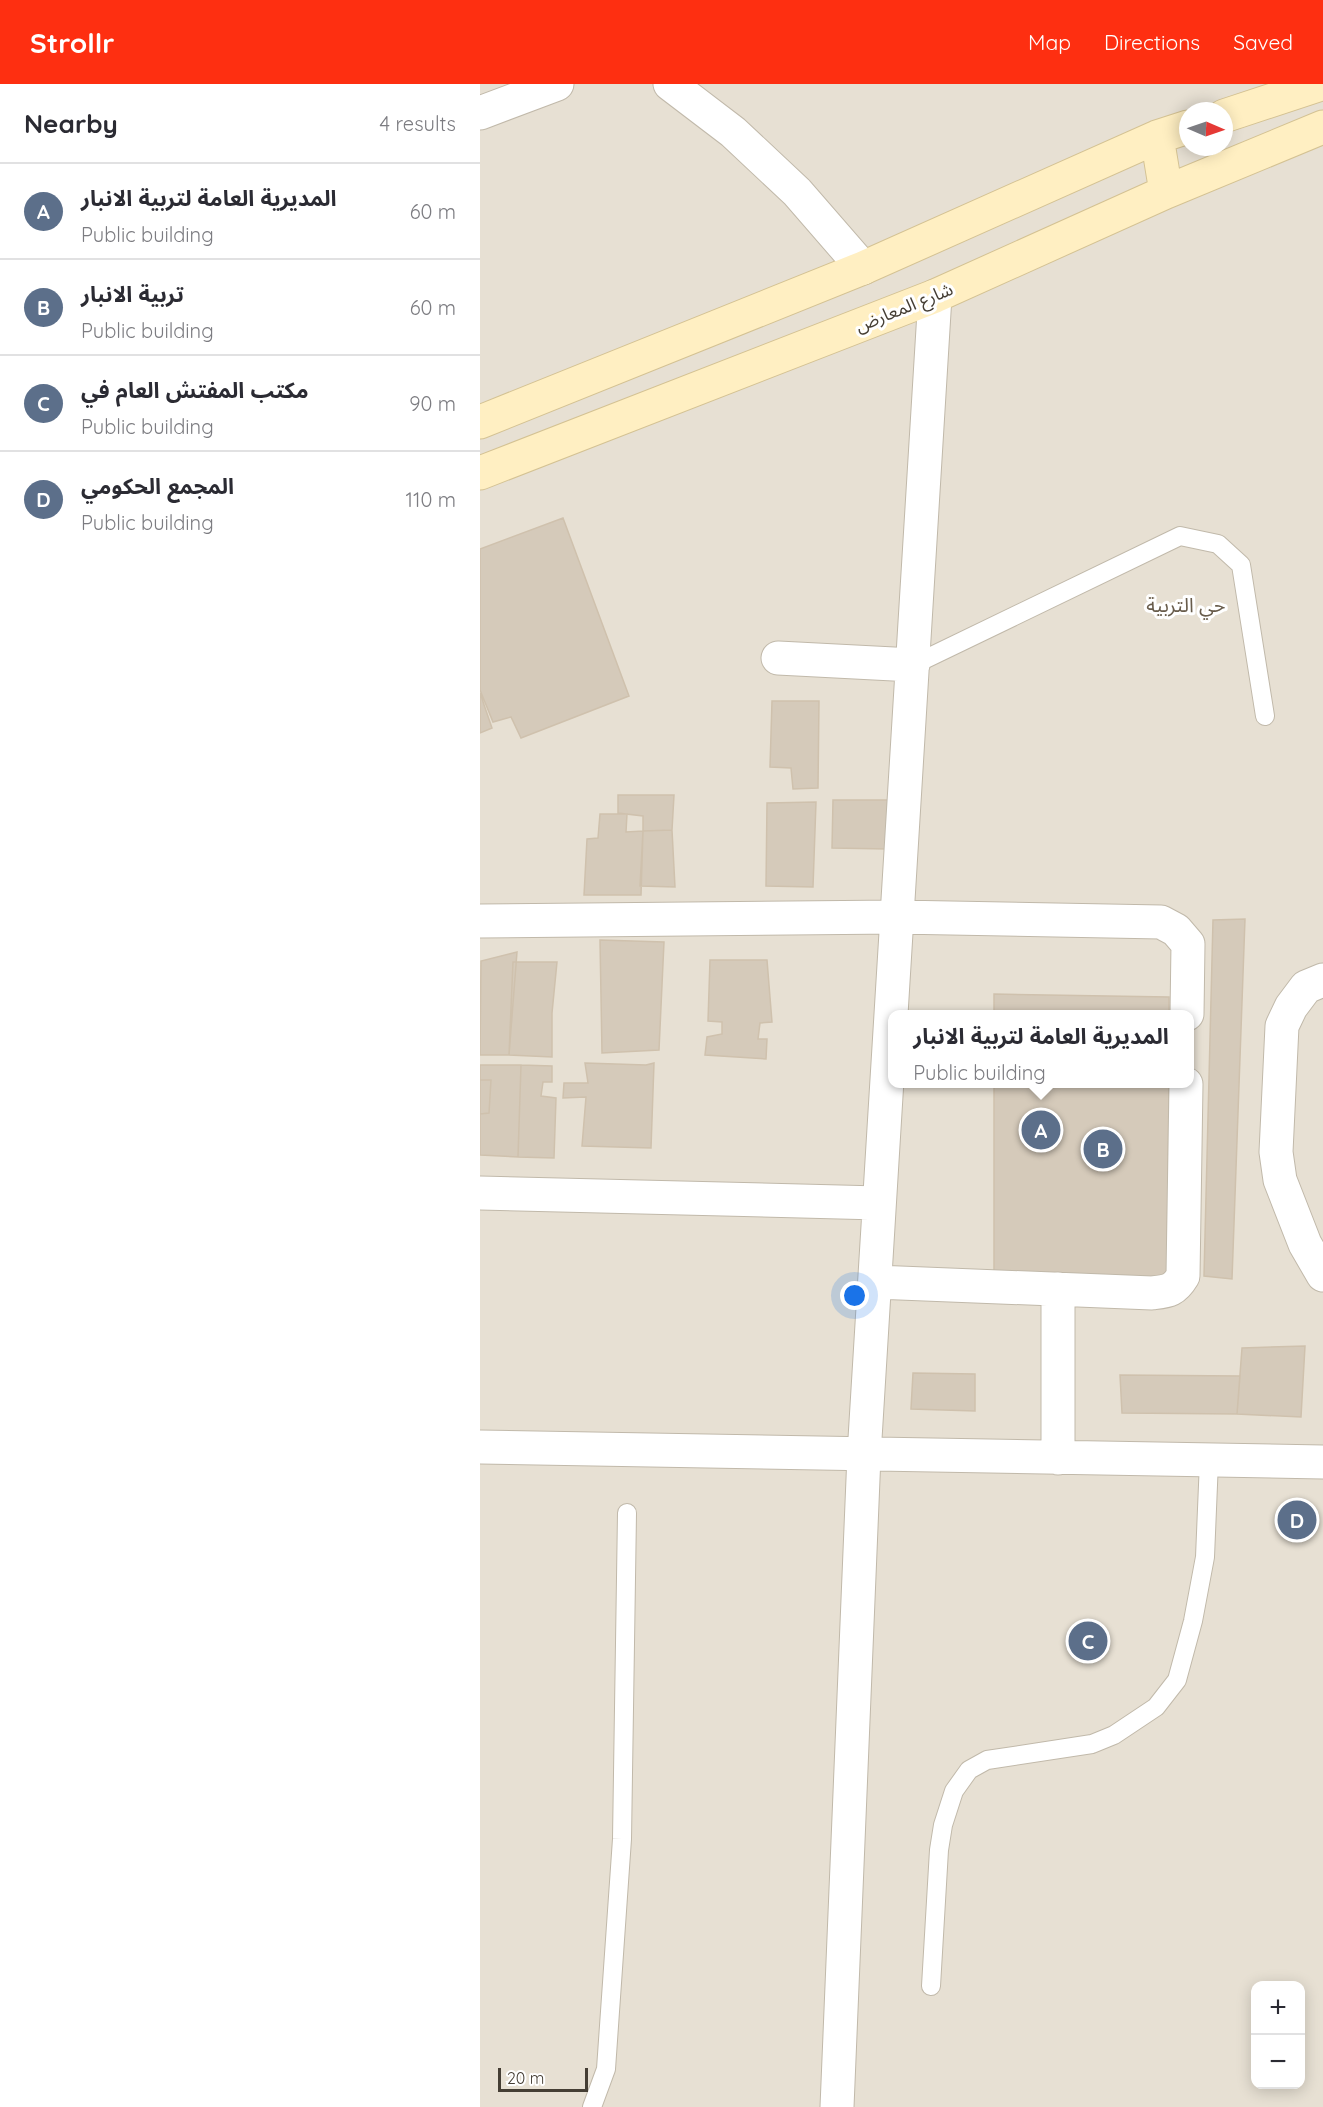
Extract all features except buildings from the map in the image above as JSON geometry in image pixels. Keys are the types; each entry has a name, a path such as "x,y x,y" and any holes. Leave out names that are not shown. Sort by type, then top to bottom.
{"street":[{"path":"480,113 557,84"},
{"path":"670,84 733,132 796,192 863,268"},
{"path":"1233,113 1321,84"},
{"name":"شارع المعارض","path":"480,473 935,296 1166,192 1323,127"},
{"path":"480,422 863,268 1157,137 1179,130"},
{"path":"1157,137 1166,192"},
{"path":"891,1010 935,296"},
{"path":"778,658 913,665"},
{"path":"480,921 897,917 1161,922 1176,930 1188,944 1187,1010"},
{"path":"1323,980 1306,987 1291,1007 1282,1026 1276,1152 1284,1191 1305,1244 1323,1275"},
{"path":"837,2107 864,1455 888,1060"},
{"path":"875,1281 1152,1293 1168,1291 1177,1286 1183,1276 1186,1088"},
{"path":"480,1193 879,1203"},
{"path":"1058,1289 1058,1458"},
{"path":"480,1447 1323,1462"}],"lane":[{"path":"913,665 1180,536 1218,544 1241,565 1265,716"},
{"path":"932,1986 939,1850 954,1791 969,1770 987,1760 1092,1744 1114,1735 1156,1707 1177,1680 1193,1622 1205,1557 1209,1461"},
{"path":"592,2107 606,2069 622,1839 627,1514"}],"shaded area":[{"path":"480,84 1323,84 1323,2107 480,2107"}],"place":[{"name":"المديرية العامة لتربية الانبار","path":"1041,1130"},
{"name":"تربية الانبار","path":"1103,1149"},
{"name":"المجمع الحكومي","path":"1297,1520"},
{"name":"مكتب المفتش العام في","path":"1088,1641"}],"district":[{"name":"حي التربية","path":"1186,604"}]}
